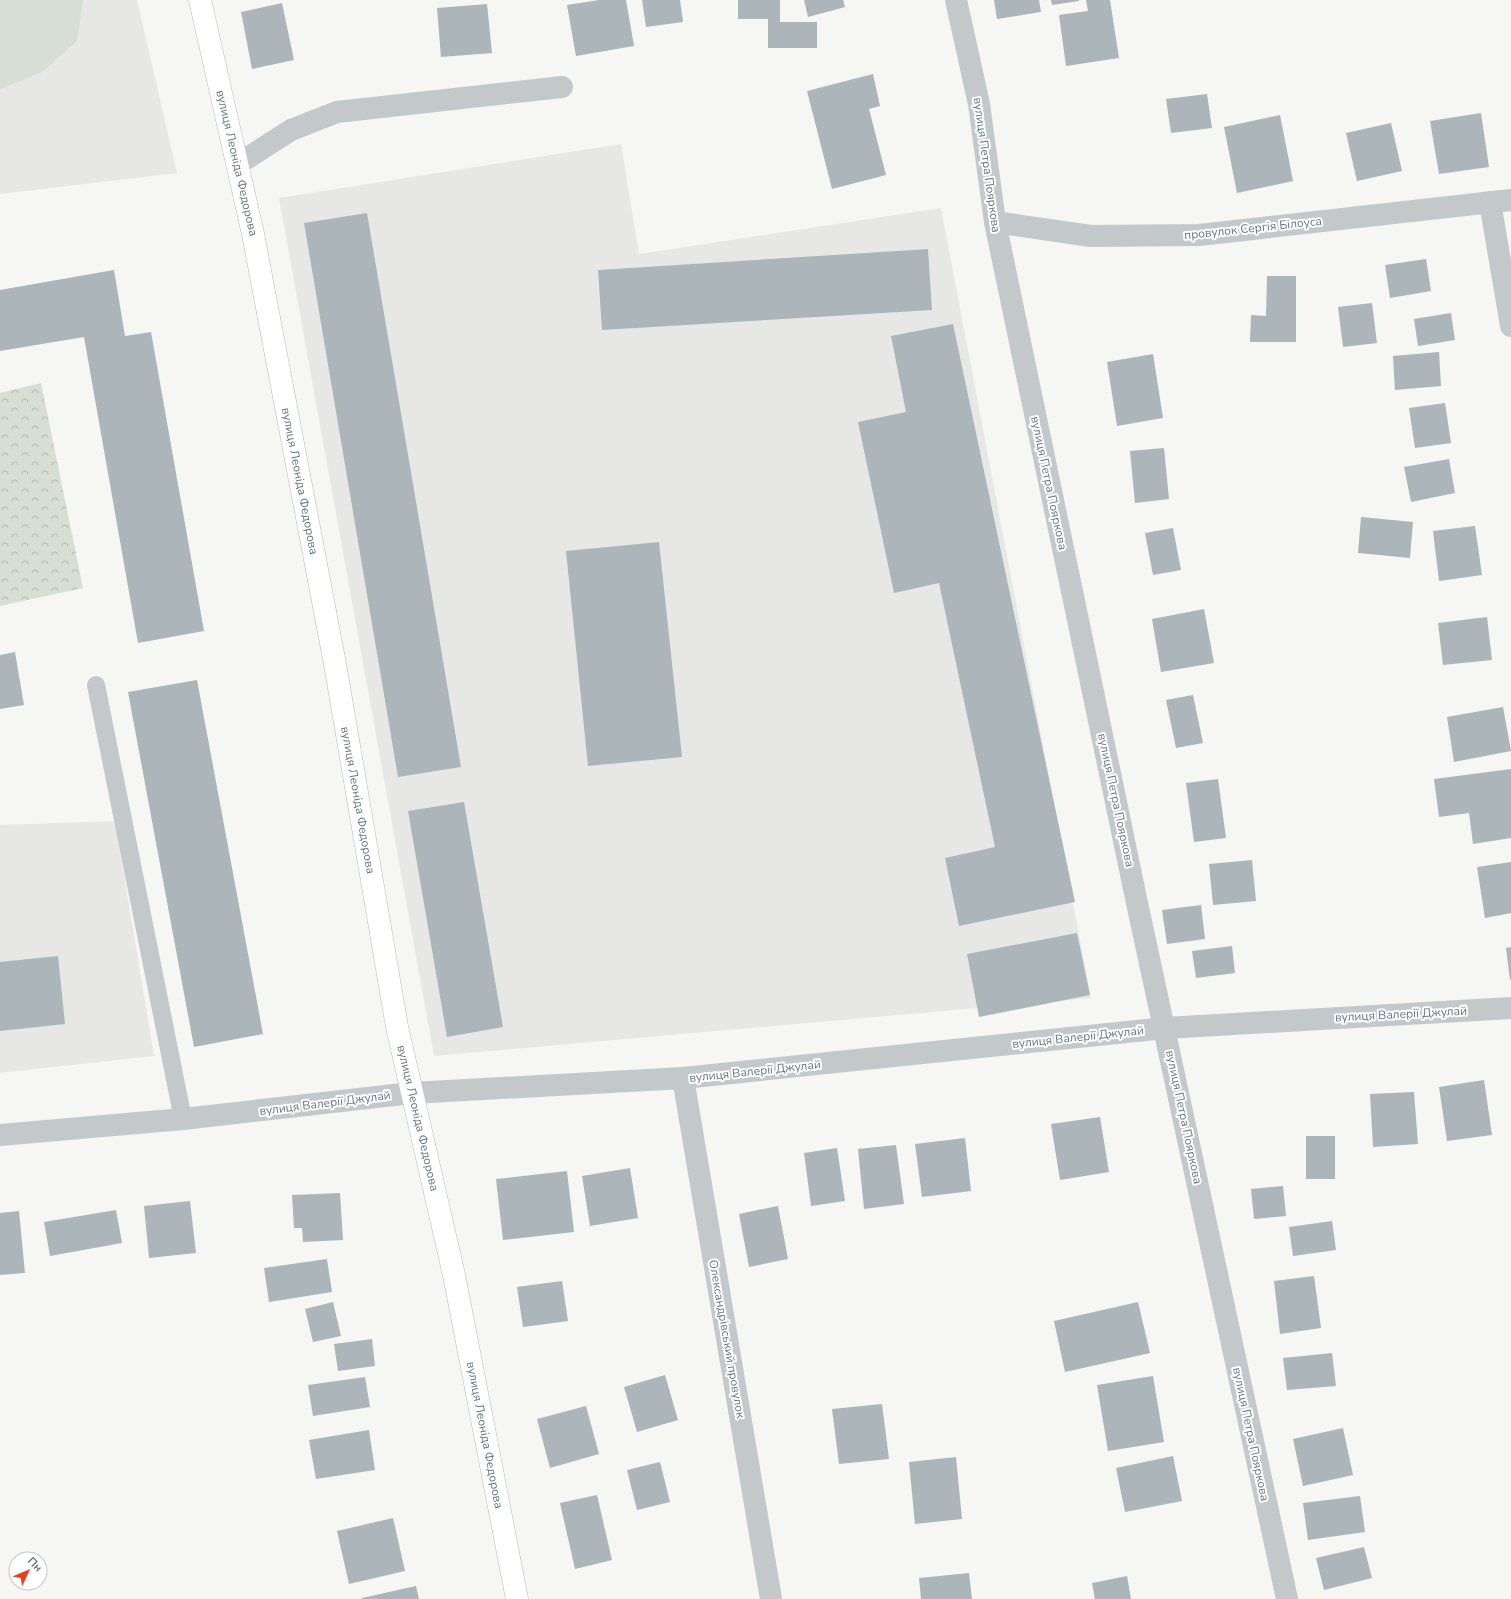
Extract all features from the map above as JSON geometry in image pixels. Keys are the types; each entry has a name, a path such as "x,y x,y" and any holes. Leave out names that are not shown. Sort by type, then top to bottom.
{"street":[{"name":"вулиця Леоніда Федорова","path":"200,0 253,234 330,641 397,1027 454,1275 517,1599"},
{"name":"вулиця Петра Пояркова","path":"956,0 979,104 995,222 1134,888 1287,1599"},
{"path":"238,164 291,130 338,112 562,87"},
{"path":"1501,201 1511,326"},
{"name":"провулок Сергія Білоуса","path":"995,222 1091,236 1199,235 1501,201"},
{"name":"вулиця Валерії Джулай","path":"0,1135 183,1120 412,1093 683,1078 1165,1028 1511,1008"},
{"name":"Олександрівський провулок","path":"683,1078 771,1599"}],"lane":[{"path":"96,685 183,1120"}],"shaded area":[{"path":"0,0 137,0 177,173 0,194"},
{"path":"621,144 639,254 941,208 1091,998 434,1056 279,198"},
{"path":"115,821 154,1056 0,1073 0,825"}],"green space":[{"path":"0,0 83,0 77,41 42,72 0,89"},
{"path":"41,383 83,588 0,606 0,393"}],"building":[{"path":"599,0 626,0 634,46 576,56 567,5"},
{"path":"642,0 680,0 683,22 646,27"},
{"path":"738,0 780,0 780,22 817,22 817,48 768,48 768,19 738,19"},
{"path":"804,0 843,0 845,7 808,17"},
{"path":"994,0 1039,0 1041,12 997,19"},
{"path":"1051,0 1079,0 1079,1 1052,5"},
{"path":"1086,0 1110,0 1119,58 1066,66 1059,15 1088,11"},
{"path":"282,3 294,60 252,69 241,12"},
{"path":"487,4 492,53 441,57 437,8"},
{"path":"873,74 880,106 869,109 886,175 832,189 807,91"},
{"path":"1207,94 1212,128 1171,133 1166,99"},
{"path":"1481,113 1489,167 1439,174 1430,121"},
{"path":"1280,115 1293,181 1237,193 1224,127"},
{"path":"1391,123 1402,171 1357,181 1346,133"},
{"path":"367,213 461,767 398,777 304,223"},
{"path":"928,249 932,310 602,330 598,270"},
{"path":"1426,259 1431,291 1390,298 1385,265"},
{"path":"114,270 125,336 151,332 204,631 138,643 84,337 0,351 0,290"},
{"path":"1267,276 1296,276 1296,342 1250,342 1251,315 1266,316"},
{"path":"1372,303 1377,343 1343,347 1338,307"},
{"path":"1451,313 1455,340 1418,346 1414,319"},
{"path":"953,324 1075,902 959,926 945,858 995,847 939,583 894,593 858,422 906,412 891,336"},
{"path":"1439,352 1441,386 1395,390 1393,356"},
{"path":"1153,354 1163,418 1117,426 1107,362"},
{"path":"1445,403 1451,443 1415,448 1409,408"},
{"path":"1164,448 1169,499 1135,503 1130,451"},
{"path":"1449,459 1455,493 1411,502 1404,467"},
{"path":"1361,517 1413,522 1410,558 1358,553"},
{"path":"1475,526 1482,575 1439,581 1433,531"},
{"path":"1173,528 1181,570 1153,575 1145,533"},
{"path":"659,542 682,757 588,766 566,551"},
{"path":"1204,609 1214,663 1161,672 1152,619"},
{"path":"1487,617 1492,660 1443,665 1438,623"},
{"path":"15,652 24,705 0,709 0,655"},
{"path":"197,680 263,1034 194,1047 128,692"},
{"path":"1193,695 1203,743 1176,748 1166,700"},
{"path":"1503,707 1511,751 1454,762 1447,717"},
{"path":"1511,769 1511,838 1473,844 1469,813 1439,817 1434,779"},
{"path":"1218,779 1226,838 1194,842 1186,783"},
{"path":"464,802 503,1027 447,1037 408,811"},
{"path":"1252,860 1256,901 1213,905 1209,864"},
{"path":"1511,862 1511,913 1485,918 1477,867"},
{"path":"1201,905 1205,939 1167,944 1162,910"},
{"path":"1077,933 1090,995 979,1017 967,954"},
{"path":"1232,946 1235,973 1196,978 1192,951"},
{"path":"1511,947 1511,980 1510,980 1506,948"},
{"path":"58,956 65,1024 0,1031 0,962"},
{"path":"1484,1080 1492,1135 1447,1141 1439,1087"},
{"path":"1414,1092 1418,1144 1373,1147 1370,1094"},
{"path":"1100,1117 1109,1172 1060,1180 1051,1124"},
{"path":"1306,1136 1335,1136 1335,1179 1306,1179"},
{"path":"965,1138 971,1191 922,1197 915,1144"},
{"path":"896,1145 904,1204 864,1209 858,1149"},
{"path":"837,1148 845,1201 811,1206 804,1153"},
{"path":"630,1168 638,1218 590,1226 582,1176"},
{"path":"567,1171 574,1232 503,1240 496,1179"},
{"path":"1283,1186 1286,1216 1254,1219 1251,1189"},
{"path":"340,1193 343,1240 303,1242 302,1228 294,1228 292,1195"},
{"path":"190,1201 196,1253 149,1258 144,1206"},
{"path":"778,1206 788,1259 749,1267 739,1214"},
{"path":"116,1210 122,1243 50,1256 44,1222"},
{"path":"19,1211 25,1273 0,1275 0,1213"},
{"path":"1332,1221 1336,1250 1293,1256 1289,1227"},
{"path":"327,1259 332,1292 269,1302 264,1268"},
{"path":"1314,1276 1321,1328 1280,1334 1274,1281"},
{"path":"562,1281 568,1321 523,1327 517,1287"},
{"path":"333,1302 341,1336 313,1342 305,1309"},
{"path":"1138,1302 1150,1353 1065,1372 1054,1321"},
{"path":"372,1339 375,1366 338,1371 334,1344"},
{"path":"1332,1353 1336,1386 1287,1390 1283,1358"},
{"path":"665,1375 678,1420 637,1432 624,1387"},
{"path":"1153,1376 1164,1442 1108,1451 1097,1385"},
{"path":"365,1377 370,1407 313,1416 308,1385"},
{"path":"882,1404 889,1459 839,1464 832,1409"},
{"path":"586,1406 599,1454 550,1468 537,1419"},
{"path":"1343,1428 1353,1475 1303,1486 1293,1439"},
{"path":"369,1430 375,1470 316,1479 309,1440"},
{"path":"1173,1456 1182,1501 1125,1512 1116,1468"},
{"path":"956,1457 962,1519 915,1524 909,1462"},
{"path":"660,1462 670,1502 637,1510 627,1470"},
{"path":"597,1495 612,1560 575,1569 560,1503"},
{"path":"1360,1496 1365,1532 1308,1540 1303,1503"},
{"path":"393,1518 405,1571 349,1584 337,1531"},
{"path":"1364,1547 1372,1578 1324,1590 1316,1558"},
{"path":"969,1573 972,1599 921,1599 919,1578"},
{"path":"1127,1576 1131,1599 1095,1599 1092,1583"},
{"path":"416,1586 419,1599 362,1599 362,1598"}]}
